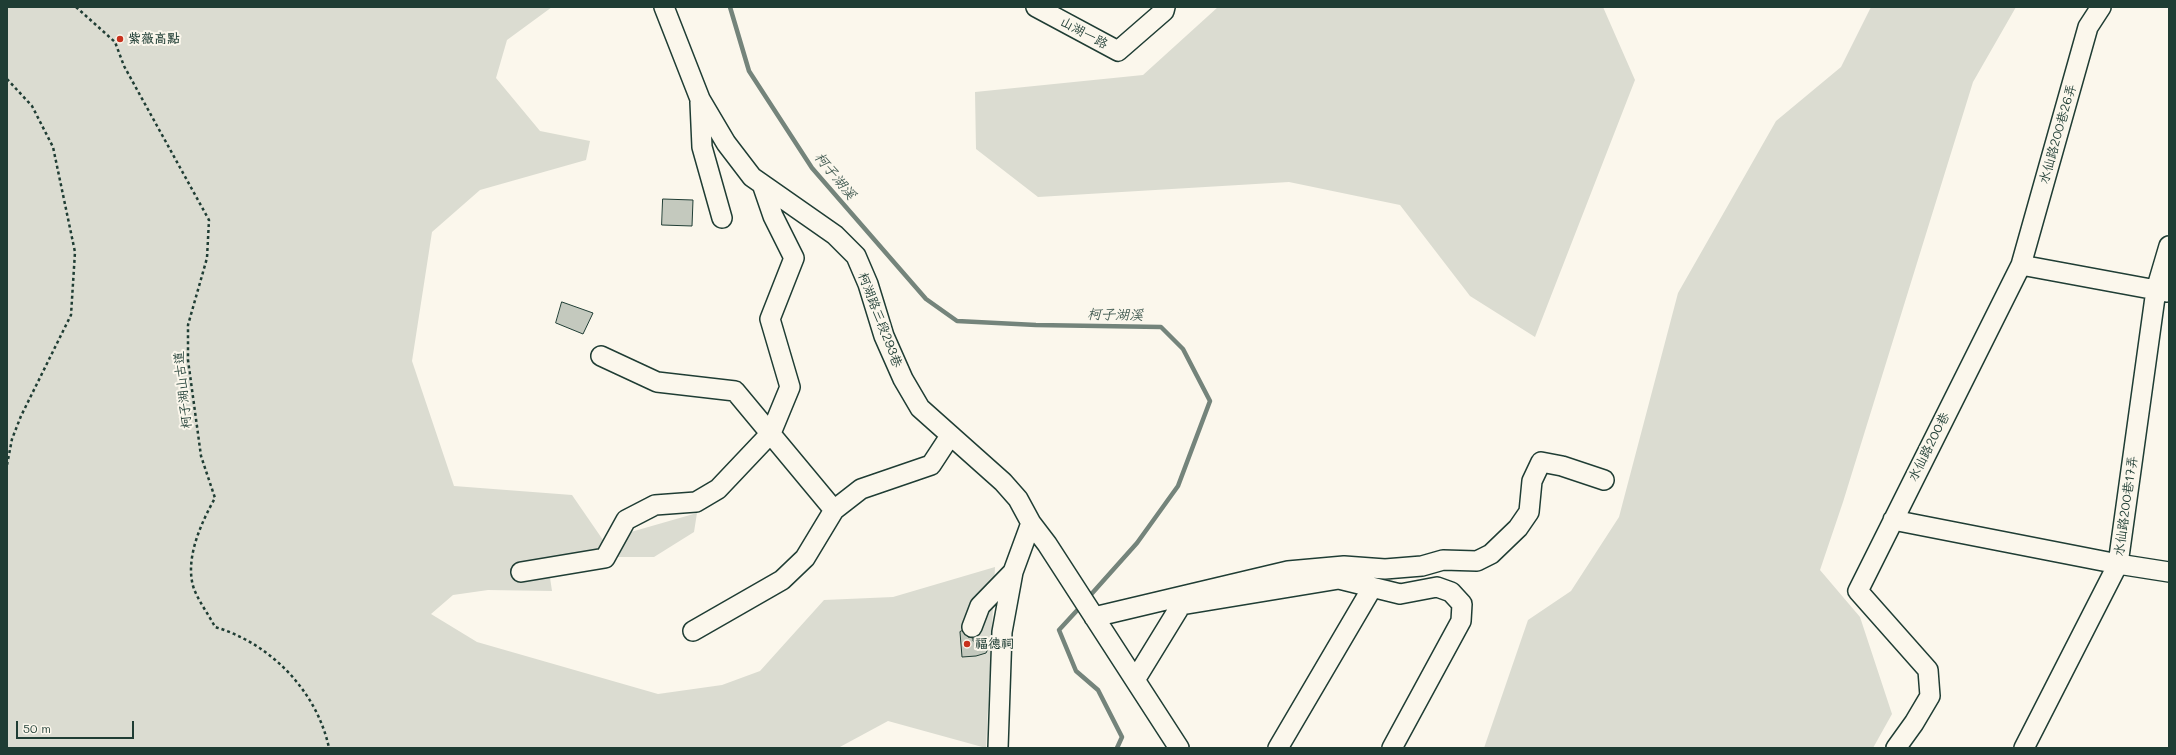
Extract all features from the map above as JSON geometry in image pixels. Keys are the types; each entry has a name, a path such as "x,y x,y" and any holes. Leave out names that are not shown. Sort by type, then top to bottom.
{"street":[{"name":"柯湖路三段293巷","path":"664,7 681,54 700,99 726,143 752,177 835,235 856,256 868,284 884,336 903,379 920,408 1003,482 1018,499 1031,523 1047,544 1179,748"},
{"name":"山湖一路","path":"1036,7 1118,51 1164,11 1165,7"},
{"name":"水仙路200巷26弄","path":"2021,265 2088,27 2101,7"},
{"path":"700,99 702,147 722,218"},
{"path":"521,572 605,558 626,520 655,505 696,502 718,489 771,434 790,387 770,318 794,258 773,216 762,184"},
{"path":"2021,265 2163,291 2169,246"},
{"name":"水仙路200巷","path":"1896,748 1914,723 1930,696 1928,670 1858,591 2021,265"},
{"name":"水仙路200巷17弄","path":"2024,748 2118,564 2163,291"},
{"path":"601,356 657,382 735,391 834,510"},
{"path":"693,631 782,580 805,558 834,510 861,489 931,465 950,436"},
{"path":"1094,617 1288,571 1344,566 1385,569 1422,566 1443,560 1477,561 1491,554 1518,528 1529,512 1532,481 1541,462 1562,466 1604,480"},
{"path":"1893,520 2118,564 2169,572"},
{"path":"998,748 1002,632 1013,572 1031,523"},
{"path":"972,627 980,606 1013,572"},
{"path":"1135,680 1181,605 1339,578 1372,588 1400,594 1437,587 1451,592 1462,604 1461,621 1392,748"},
{"path":"1278,748 1372,588"}],"path":[{"name":"柯子湖山古道","path":"76,7 115,42 124,66 210,220 207,258 188,325 188,360 201,456 214,498 202,520 195,542 192,560 194,589 215,627 238,633 262,649 295,679 318,717 330,748"},
{"path":"7,79 32,106 54,147 75,252 71,315 21,416 12,440 7,465"}],"shaded area":[{"path":"7,7 552,7 507,40 496,78 540,131 590,141 586,160 480,190 432,232 412,361 454,486 572,495 603,540 697,513 694,532 654,557 547,557 552,591 488,590 453,595 431,614 477,642 658,694 722,685 760,671 824,600 893,597 995,567 986,748 888,721 838,748 7,748"},
{"path":"1218,7 1603,7 1635,80 1535,337 1470,296 1400,205 1289,182 1038,197 976,149 975,92 1143,75"},
{"path":"1871,7 2016,7 1973,82 1843,502 1820,570 1860,617 1892,714 1873,748 1484,748 1528,620 1571,591 1619,517 1678,293 1776,121 1841,67"}],"building":[{"path":"663,199 693,200 692,226 662,225"},
{"path":"562,302 593,313 583,334 556,323"},
{"path":"962,631 968,637 973,638 973,641 985,641 989,647 986,653 976,656 962,657 960,632"}],"waterway":[{"name":"柯子湖溪","path":"730,7 749,71 812,168 926,299 957,321 1036,325 1161,327 1183,349 1210,401 1178,486 1137,543 1087,599"},
{"name":"柯子湖溪","path":"1082,605 1059,630 1076,671 1098,690 1122,737 1117,748"}],"place":[{"name":"紫薇高點","path":"120,39"},
{"name":"福德祠","path":"967,644"}]}
